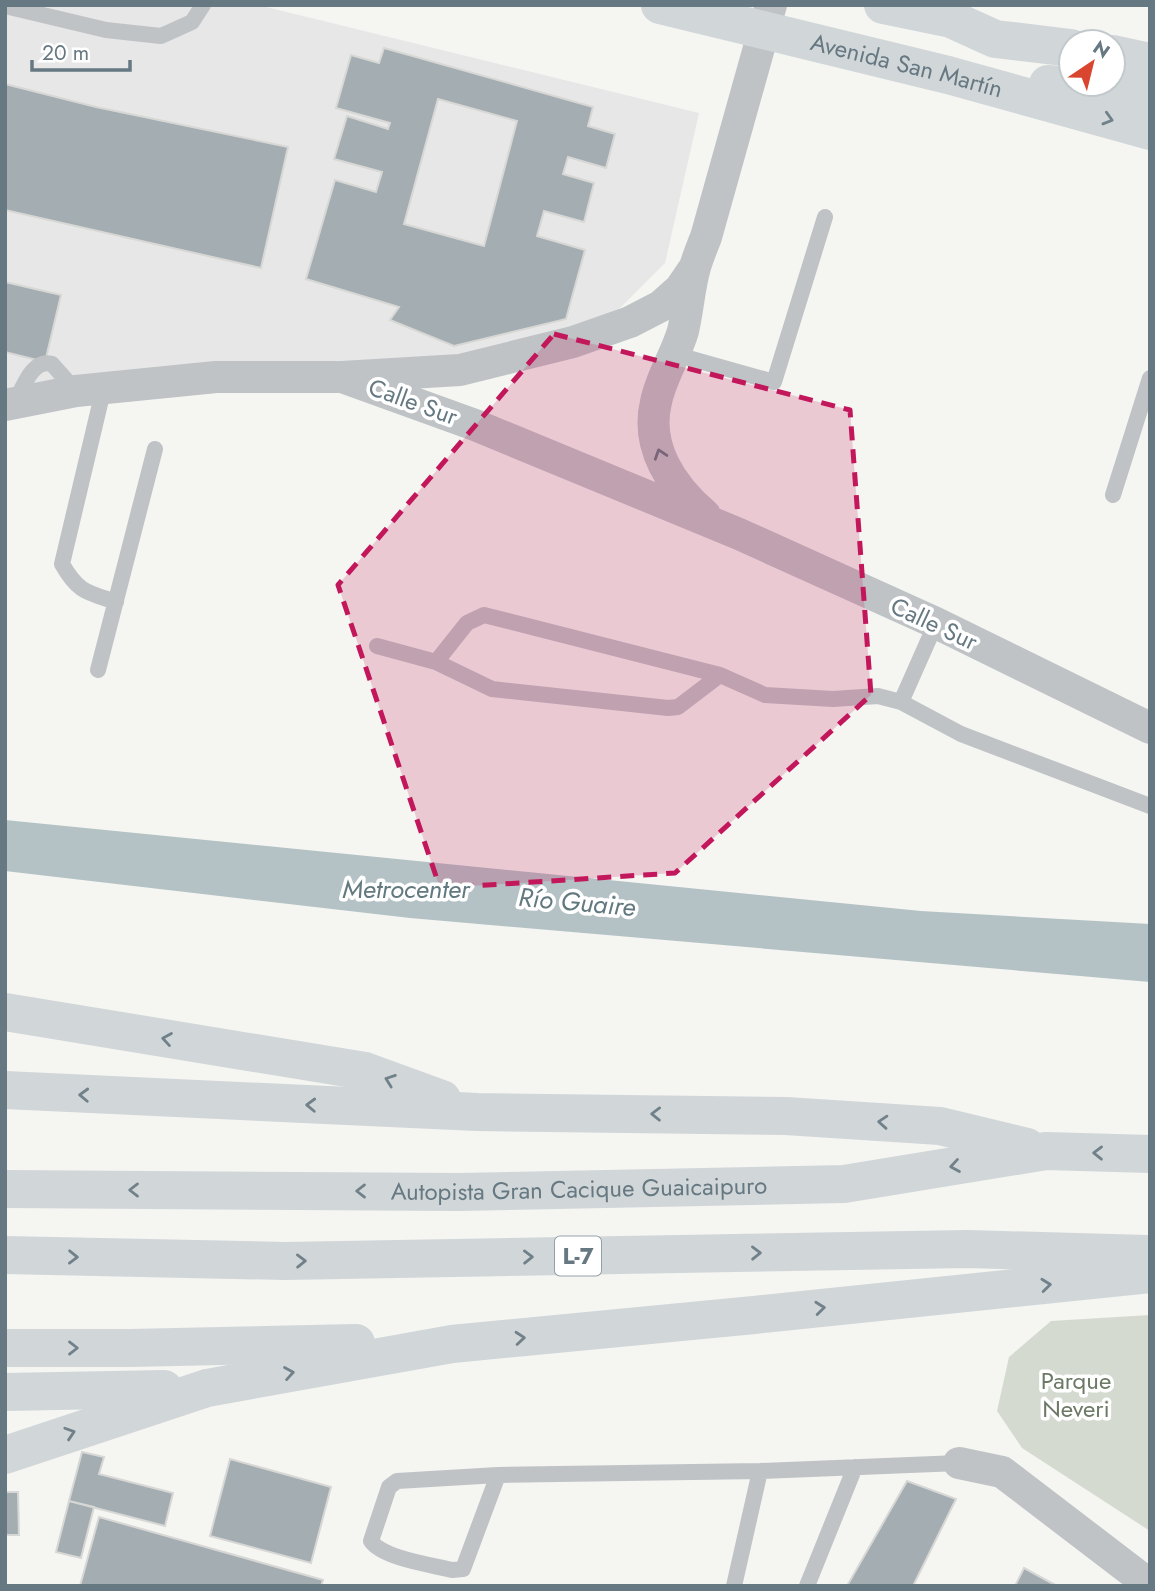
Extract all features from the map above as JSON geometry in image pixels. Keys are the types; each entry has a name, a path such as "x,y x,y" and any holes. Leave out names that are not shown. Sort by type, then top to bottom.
{"main road":[{"name":"Avenida San Martín","path":"660,5 768,17 948,75 1150,131"},
{"name":"Avenida San Martín","path":"883,5 953,12 995,39 1057,46"},
{"path":"995,39 1057,63"},
{"path":"1127,57 1150,62"},
{"path":"948,75 1129,91"},
{"path":"5,1012 365,1071 477,1112"},
{"path":"5,1090 477,1112 786,1116 940,1126 1046,1152"},
{"name":"Autopista Gran Cacique Guaicaipuro","path":"5,1189 459,1192 844,1184 1046,1152 1150,1154"},
{"name":"L-7","path":"5,1255 285,1261 968,1249 1150,1254"},
{"path":"5,1455 207,1388 452,1344 1150,1274"},
{"path":"5,1348 131,1348 295,1343 452,1344"},
{"path":"5,1392 207,1388"}],"street":[{"name":"Calle Sur","path":"716,525 685,498 664,468 655,439 654,419 656,401 682,333 695,267 706,237 768,17"},
{"name":"Calle Sur","path":"10,404 90,389 216,377 342,377 460,370 573,342 631,322 661,306 680,289 695,267"},
{"name":"Calle Sur","path":"342,377 475,425 716,525 936,624 1150,728"},
{"path":"959,1463 1002,1472 1150,1585"}],"lane":[{"path":"5,6 106,30 161,36 192,22 203,5"},
{"path":"674,354 774,382 825,216"},
{"path":"1113,495 1150,378"},
{"path":"90,389 62,564 73,583 86,592 116,602"},
{"path":"98,670 155,449"},
{"path":"436,662 467,623 484,615 720,675 765,695 833,699 878,696 901,702 961,734 1150,806"},
{"path":"901,702 936,624"},
{"path":"377,646 436,662 492,689 668,708 678,707 720,675"},
{"path":"498,1475 463,1569 452,1570 387,1553 376,1548 371,1541 389,1487 397,1480 498,1475 760,1471 959,1463"},
{"path":"807,1586 855,1467"},
{"path":"734,1586 760,1471"}],"highlighted area":[{"path":"554,334 850,410 871,695 675,873 440,888 338,585"}],"shaded area":[{"path":"5,5 258,5 699,113 665,263 618,310 572,341 5,413"}],"green space":[{"name":"Parque Neveri","path":"1150,1315 1150,1531 1022,1448 997,1411 1009,1357 1051,1321"}],"water":[{"name":"Metrocenter","path":"5,820 921,911 1150,924 1150,982 410,918 5,871"}],"building":[{"path":"384,48 593,107 588,126 615,134 606,168 568,157 563,174 594,183 584,222 544,211 537,236 585,250 566,319 454,346 390,320 399,307 306,279 335,180 376,192 382,172 334,159 347,116 388,129 390,123 336,108 351,55 379,63","holes":["438,99 517,121 484,246 404,224"]},
{"path":"5,84 96,107 288,147 261,268 5,210"},
{"path":"5,282 61,295 45,362 5,352"},
{"path":"82,1452 104,1457 99,1474 173,1493 165,1526 69,1501"},
{"path":"230,1459 331,1487 311,1563 210,1536"},
{"path":"907,1481 956,1499 913,1586 847,1586"},
{"path":"5,1492 18,1492 19,1535 5,1535"},
{"path":"69,1501 94,1507 81,1558 56,1552"},
{"path":"99,1517 323,1580 321,1586 80,1586"},
{"path":"1024,1568 1057,1586 1015,1586"}],"water label":[{"name":"Río Guaire","path":"577,902"}]}
